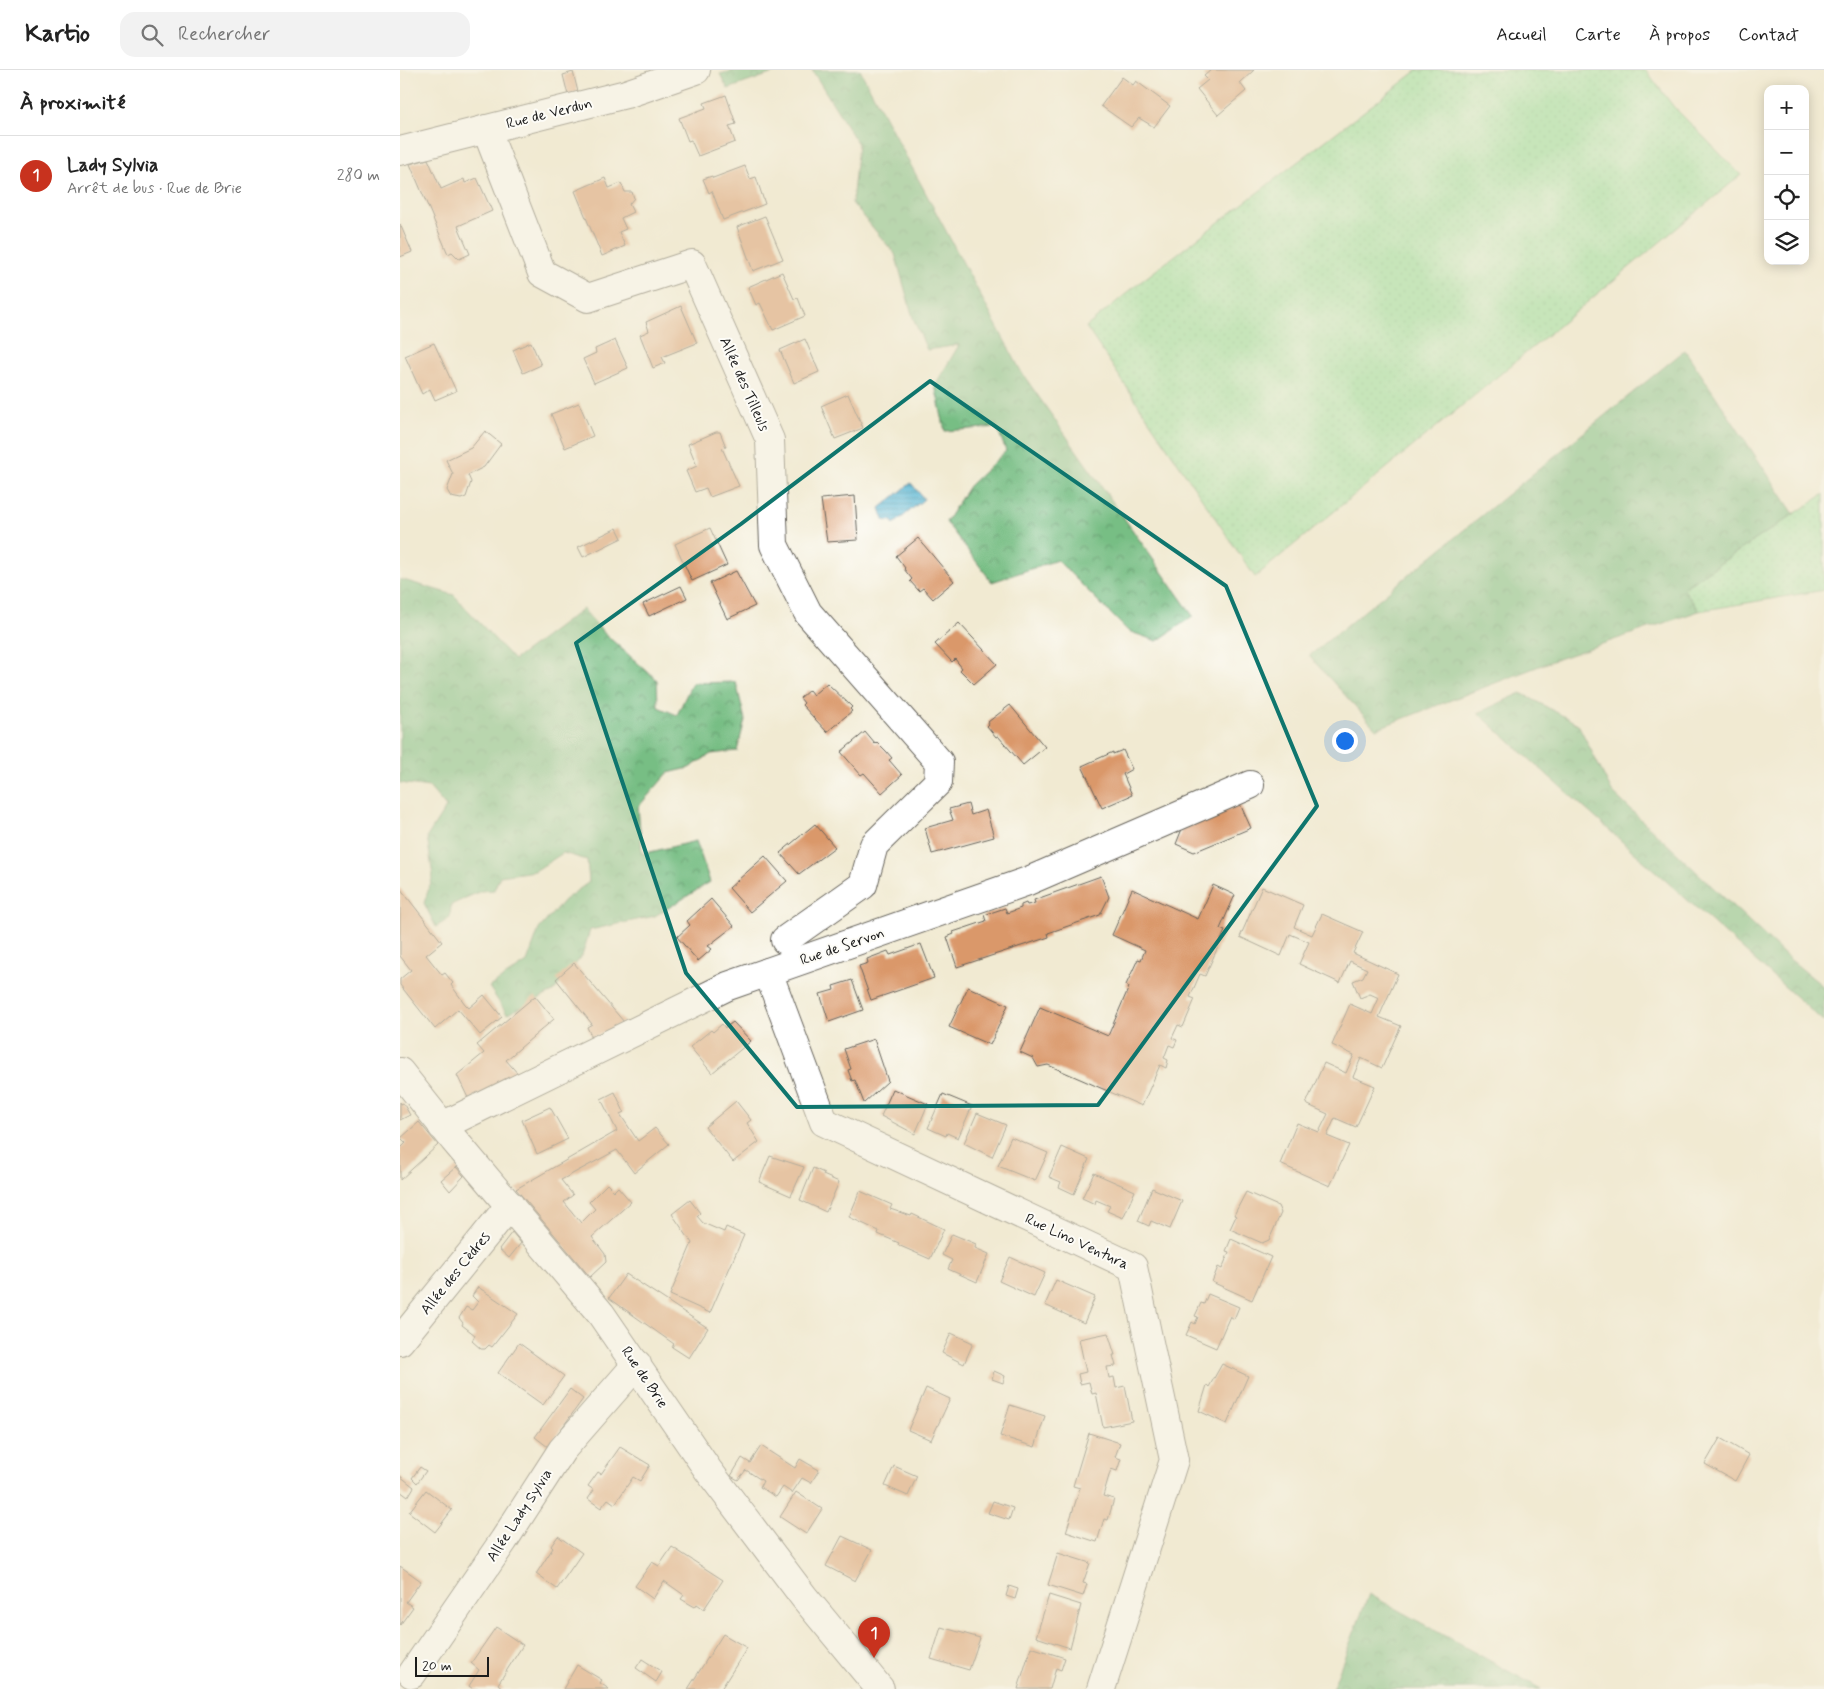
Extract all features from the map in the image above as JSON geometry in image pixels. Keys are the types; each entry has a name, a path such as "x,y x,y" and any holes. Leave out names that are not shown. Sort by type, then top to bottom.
{"street":[{"name":"Rue de Verdun","path":"400,151 626,94 696,70"},
{"name":"Allée des Tilleuls","path":"486,129 542,273 588,298 692,264 770,440 774,544 808,614 939,762 938,782 874,845 862,885 785,940"},
{"name":"Rue de Servon","path":"442,1126 728,986 1028,881 1250,785"},
{"name":"Rue Lino Ventura","path":"768,972 824,1122 1133,1267 1174,1460 1100,1689"},
{"name":"Rue de Brie","path":"400,1072 442,1126 601,1314 708,1470 804,1597 880,1689"},
{"name":"Allée des Cèdres","path":"400,1342 510,1205"},
{"name":"Allée Lady Sylvia","path":"412,1674 504,1540 562,1450 637,1364"}],"highlighted area":[{"path":"930,381 1226,586 1317,806 1098,1105 797,1107 686,973 576,643 741,524"}],"green space":[{"path":"736,70 782,70 728,89 720,74"},
{"path":"812,70 860,70 1022,373 1193,616 1157,641 1128,631 1057,560 992,582 946,522 969,486 1006,451 997,427 945,431 935,385 959,345 927,350 913,318 895,254 852,203 858,144"},
{"path":"1418,70 1646,70 1673,106 1741,175 1255,577 1086,327 1139,283"},
{"path":"1685,350 1794,514 1683,588 1699,611 1555,660 1376,729 1309,656"},
{"path":"1824,494 1824,590 1699,611 1683,588"},
{"path":"400,579 454,595 514,660 583,609 605,634 657,680 658,707 677,715 692,683 736,682 745,720 737,751 711,754 689,768 668,773 638,807 642,854 696,841 710,882 655,916 590,930 582,956 553,992 507,1014 489,987 527,962 539,929 564,900 589,882 587,860 563,853 535,871 500,876 494,890 481,891 451,905 450,918 436,927 424,903 433,876 427,837 446,807 429,787 400,783"},
{"path":"1521,693 1578,724 1612,792 1786,956 1824,987 1824,1022 1478,713"},
{"path":"1369,1594 1541,1689 1332,1689"}],"water":[{"path":"911,483 924,499 894,524 892,521 884,520 880,508"}],"building":[{"path":"1211,70 1254,70 1240,83 1246,91 1218,115 1197,89 1208,80 1204,76"},
{"path":"573,72 578,92 568,95 563,75"},
{"path":"1122,77 1133,85 1136,81 1170,106 1154,127 1139,118 1131,127 1101,106"},
{"path":"726,95 736,124 729,126 735,142 698,156 691,140 688,141 679,118 706,108 704,103"},
{"path":"428,159 441,189 464,179 465,183 477,178 492,211 458,226 470,254 459,259 452,252 448,254 410,164"},
{"path":"745,166 750,179 756,177 765,204 723,220 712,191 709,193 703,179 712,176 713,178"},
{"path":"605,178 609,188 621,183 625,192 632,192 634,198 629,204 633,212 621,218 626,229 619,232 625,246 602,256 575,191"},
{"path":"765,216 783,259 753,271 737,227"},
{"path":"400,224 412,252 400,257"},
{"path":"782,272 794,299 798,298 805,316 773,330 760,303 756,305 748,287"},
{"path":"681,306 697,343 662,357 665,363 653,368 640,335 649,331 646,322"},
{"path":"805,339 819,372 794,383 780,350"},
{"path":"615,340 628,368 594,383 583,359 596,353 595,349"},
{"path":"531,342 541,365 523,373 513,350"},
{"path":"434,343 456,391 435,400 430,389 422,394 405,356"},
{"path":"848,394 863,428 835,439 821,406"},
{"path":"579,403 593,436 565,448 551,414"},
{"path":"485,431 501,444 484,467 468,475 471,482 466,497 461,499 451,497 447,490 453,474 446,460 471,448"},
{"path":"720,432 726,447 722,448 739,486 710,497 706,488 695,492 686,471 697,466 688,444"},
{"path":"855,496 858,540 827,542 821,499"},
{"path":"617,528 622,538 583,557 578,547"},
{"path":"710,528 727,565 692,581 675,544"},
{"path":"918,538 954,581 933,599 923,588 919,591 910,581 912,579 896,556"},
{"path":"736,571 755,606 727,619 710,583"},
{"path":"681,586 687,598 649,616 643,604"},
{"path":"959,623 997,664 974,684 960,670 962,668 955,659 952,662 935,644"},
{"path":"827,683 852,707 850,709 852,711 827,732 802,705 804,703 800,698 809,690 813,695"},
{"path":"1010,705 1045,747 1023,765 987,726 988,722"},
{"path":"865,732 875,744 877,742 886,751 892,758 889,760 902,775 882,793 864,773 861,775 841,752"},
{"path":"1123,750 1132,769 1123,774 1132,795 1102,808 1082,766 1113,752 1113,754"},
{"path":"968,804 971,815 986,810 994,837 932,854 925,828 953,820 949,809"},
{"path":"1240,804 1251,828 1194,852 1176,844 1182,829"},
{"path":"815,824 835,847 799,874 780,853"},
{"path":"765,856 787,881 750,912 729,888"},
{"path":"1101,876 1109,897 1100,915 1048,933 1049,937 957,967 947,937 954,934 953,932 986,921 984,915 1005,908 1007,913 1021,908 1021,905 1026,903 1027,905 1035,903 1034,900"},
{"path":"1213,885 1235,895 1220,929 1225,931 1205,976 1200,974 1190,997 1195,999 1183,1027 1178,1025 1172,1038 1177,1040 1174,1047 1169,1045 1164,1058 1168,1060 1166,1068 1160,1065 1142,1106 1048,1065 1038,1067 1033,1058 1020,1052 1040,1007 1108,1036 1129,987 1126,985 1138,959 1141,960 1145,950 1112,935 1132,889 1198,919"},
{"path":"1262,887 1303,905 1294,927 1312,935 1322,914 1363,932 1353,953 1398,974 1379,1017 1401,1026 1382,1068 1361,1058 1353,1077 1375,1086 1356,1127 1335,1118 1327,1136 1349,1145 1330,1186 1280,1164 1297,1123 1319,1132 1328,1114 1306,1104 1324,1063 1346,1073 1354,1055 1332,1045 1350,1004 1372,1014 1379,998 1370,994 1360,998 1353,981 1363,977 1367,969 1350,961 1340,983 1299,964 1309,942 1290,934 1281,956 1240,937"},
{"path":"400,888 442,942 426,955 442,975 445,973 453,983 451,985 469,1008 484,995 502,1017 480,1035 458,1009 435,1029 400,985 400,979 411,970 400,956"},
{"path":"711,899 734,926 708,946 712,949 698,961 677,937 690,925 687,921"},
{"path":"921,944 934,978 871,1000 859,966 868,963 867,959 888,951 890,955"},
{"path":"574,963 624,1022 592,1038 587,1027 592,1024 556,979"},
{"path":"852,980 863,1010 829,1022 820,994 834,990 833,986"},
{"path":"968,987 1008,1005 990,1045 949,1027"},
{"path":"535,996 554,1019 506,1060 519,1075 469,1100 457,1075 484,1053 477,1045"},
{"path":"733,1022 751,1041 712,1073 690,1047 711,1030 713,1032 722,1024 725,1028"},
{"path":"874,1039 888,1081 864,1103 855,1080 852,1081 848,1070 851,1069 844,1049"},
{"path":"893,1089 928,1104 915,1134 881,1116"},
{"path":"615,1092 624,1112 620,1114 638,1141 655,1128 669,1144 634,1173 617,1150 561,1180 573,1195 564,1202 581,1223 595,1209 589,1202 607,1184 614,1191 618,1187 631,1202 592,1237 605,1254 606,1262 590,1277 516,1189 617,1131 601,1099"},
{"path":"943,1094 972,1106 958,1138 947,1133 946,1136 928,1128"},
{"path":"736,1101 751,1120 747,1123 759,1142 733,1162 705,1127"},
{"path":"400,1102 401,1104 403,1103 410,1115 400,1120"},
{"path":"550,1107 568,1139 537,1154 522,1120"},
{"path":"977,1113 1006,1125 992,1157 964,1143"},
{"path":"419,1122 438,1145 400,1180 400,1149 406,1143 401,1138"},
{"path":"1011,1137 1048,1153 1035,1181 998,1166"},
{"path":"1062,1147 1089,1159 1074,1194 1059,1187 1061,1182 1049,1177"},
{"path":"770,1156 804,1167 791,1196 759,1182"},
{"path":"456,1167 464,1176 450,1191 441,1180"},
{"path":"813,1168 839,1182 826,1212 800,1200"},
{"path":"1094,1173 1135,1191 1123,1218 1107,1211 1110,1206 1096,1200 1095,1204 1082,1198"},
{"path":"1152,1188 1182,1201 1170,1229 1151,1221 1149,1226 1138,1221"},
{"path":"860,1191 892,1205 890,1209 911,1216 912,1214 944,1229 930,1259 898,1245 899,1243 878,1234 879,1231 849,1217"},
{"path":"1246,1192 1278,1206 1281,1213 1269,1240 1262,1243 1230,1229 1236,1216 1234,1215"},
{"path":"690,1200 700,1213 697,1216 703,1223 724,1232 726,1227 744,1235 710,1313 670,1295 692,1243 672,1214"},
{"path":"512,1232 521,1243 509,1258 499,1249"},
{"path":"952,1234 976,1244 975,1248 989,1254 977,1282 948,1269 952,1260 942,1255"},
{"path":"1231,1239 1271,1257 1252,1300 1212,1282 1218,1267 1222,1269 1229,1252 1226,1251"},
{"path":"1010,1257 1045,1273 1034,1297 999,1281"},
{"path":"626,1274 708,1328 689,1358 672,1347 674,1344 609,1298"},
{"path":"1056,1280 1095,1297 1084,1323 1045,1305"},
{"path":"478,1287 518,1314 492,1347 489,1345 485,1349 481,1349 472,1341 475,1335 462,1325 463,1323 459,1318 466,1307 472,1310 478,1302 472,1296"},
{"path":"1208,1294 1239,1307 1234,1319 1230,1316 1216,1348 1186,1335 1192,1322 1195,1324 1198,1317 1195,1316 1201,1303 1204,1304"},
{"path":"951,1333 973,1343 964,1364 942,1353"},
{"path":"1108,1333 1115,1355 1113,1355 1116,1366 1107,1367 1109,1378 1114,1377 1116,1388 1125,1386 1132,1421 1103,1427 1096,1393 1092,1394 1089,1382 1080,1384 1078,1374 1086,1372 1079,1339"},
{"path":"519,1343 564,1376 543,1405 498,1373"},
{"path":"1222,1364 1248,1376 1227,1424 1199,1411 1207,1385 1209,1387"},
{"path":"994,1371 1005,1376 1003,1383 992,1379"},
{"path":"926,1388 950,1399 931,1440 908,1430"},
{"path":"570,1389 583,1399 548,1447 535,1437"},
{"path":"1010,1405 1045,1416 1035,1447 1000,1436"},
{"path":"1089,1433 1120,1443 1115,1457 1121,1459 1117,1471 1111,1469 1103,1496 1114,1499 1108,1520 1104,1519 1097,1542 1066,1532 1080,1488 1073,1486"},
{"path":"1720,1438 1749,1455 1735,1481 1705,1464"},
{"path":"761,1446 795,1468 800,1459 819,1470 811,1483 802,1478 792,1493 783,1487 776,1497 760,1487 763,1481 746,1470 738,1480 731,1476 742,1458 750,1463"},
{"path":"620,1447 650,1465 640,1481 633,1477 615,1504 608,1499 601,1508 588,1499 594,1490 588,1486 598,1472 601,1474"},
{"path":"894,1466 917,1476 908,1496 885,1486"},
{"path":"420,1467 426,1471 417,1483 412,1478"},
{"path":"400,1476 414,1487 408,1497 400,1491"},
{"path":"426,1490 452,1510 435,1532 409,1512"},
{"path":"796,1492 822,1509 806,1534 780,1517"},
{"path":"993,1501 1013,1508 1009,1520 988,1513"},
{"path":"558,1536 582,1553 557,1589 536,1574 553,1548 551,1546"},
{"path":"842,1536 872,1550 855,1581 826,1566"},
{"path":"672,1547 723,1580 704,1609 697,1604 695,1607 681,1599 684,1595 664,1581 653,1599 635,1586 652,1562 659,1566"},
{"path":"1058,1553 1090,1563 1083,1583 1087,1584 1083,1596 1048,1585"},
{"path":"400,1566 421,1581 406,1602 413,1607 400,1625"},
{"path":"1009,1586 1018,1589 1015,1599 1006,1596"},
{"path":"1049,1595 1081,1605 1070,1648 1036,1637"},
{"path":"496,1627 523,1645 498,1684 504,1689 473,1689 469,1686 479,1670 471,1663"},
{"path":"941,1627 980,1638 969,1670 931,1659"},
{"path":"723,1634 747,1648 721,1689 688,1689"},
{"path":"1031,1647 1065,1658 1061,1670 1056,1668 1050,1689 1018,1689"},
{"path":"642,1659 662,1672 656,1682 636,1668"},
{"path":"577,1665 602,1680 600,1683 609,1689 563,1689"}],"place":[{"name":"Lady Sylvia","path":"874,1658"}]}
